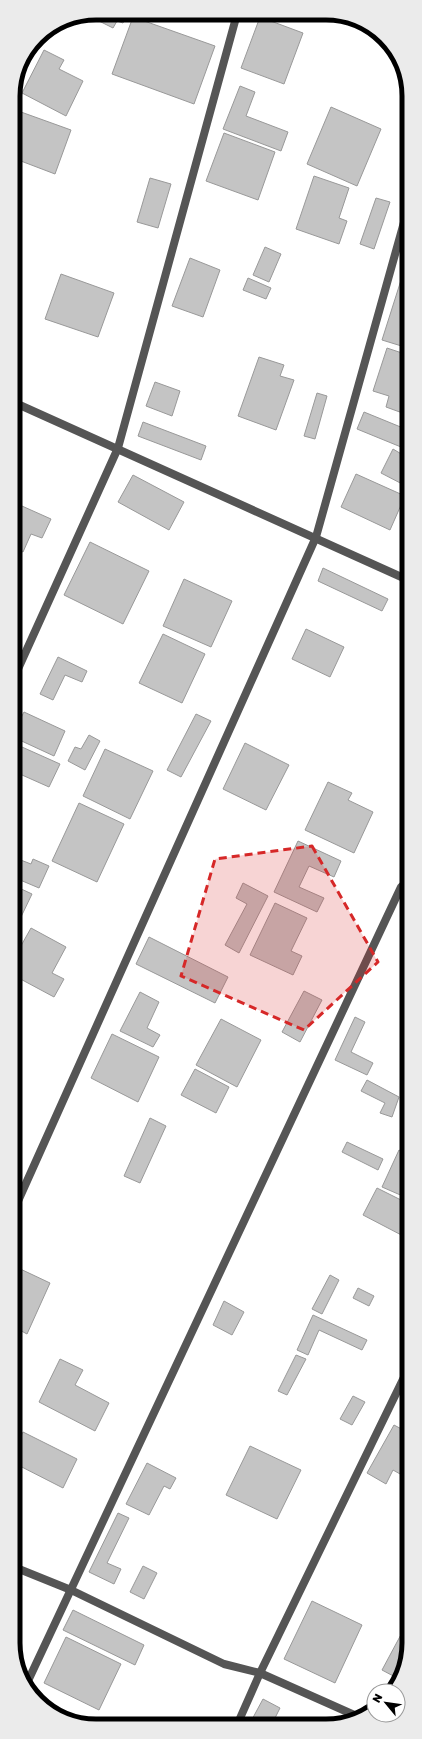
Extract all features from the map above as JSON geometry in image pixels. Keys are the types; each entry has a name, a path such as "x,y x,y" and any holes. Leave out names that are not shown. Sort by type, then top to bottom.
{"street":[{"path":"20,665 118,448 235,20"},
{"path":"20,1197 316,537 402,229"},
{"path":"20,405 316,537 402,577"},
{"path":"29,1678 402,886"},
{"path":"240,1719 260,1673 402,1381"},
{"path":"20,1569 71,1590 224,1664 260,1673 352,1714"}],"highlighted area":[{"path":"312,846 378,962 304,1030 181,976 215,859"}],"building":[{"path":"97,20 124,20 123,23 117,21 113,28"},
{"path":"132,20 141,20 215,46 194,104 112,74"},
{"path":"259,20 268,20 303,33 284,84 241,68"},
{"path":"44,50 64,60 59,69 83,81 66,116 22,93"},
{"path":"240,86 255,92 246,116 288,132 281,151 223,129"},
{"path":"331,107 381,129 357,186 307,164"},
{"path":"21,112 71,130 55,174 20,161"},
{"path":"224,133 275,152 258,200 206,181"},
{"path":"314,176 349,188 339,218 347,221 339,244 296,229"},
{"path":"150,178 171,184 158,228 137,222"},
{"path":"376,198 390,202 374,249 360,244"},
{"path":"265,247 281,254 269,282 253,275"},
{"path":"190,258 220,270 203,317 172,306"},
{"path":"61,274 114,293 98,337 45,319"},
{"path":"402,277 402,346 382,340"},
{"path":"248,278 271,288 266,299 243,290"},
{"path":"387,348 402,353 402,413 386,407 389,396 373,391"},
{"path":"259,357 284,365 280,376 294,380 276,430 238,416"},
{"path":"155,382 180,391 172,416 146,406"},
{"path":"317,393 327,396 315,439 304,436"},
{"path":"364,412 402,428 402,445 401,447 357,429"},
{"path":"143,422 206,446 201,460 138,436"},
{"path":"393,449 402,454 402,484 381,473"},
{"path":"356,474 402,495 402,503 390,530 341,507"},
{"path":"133,475 184,502 169,530 118,502"},
{"path":"20,505 51,519 42,538 31,534 23,552 20,550"},
{"path":"90,542 149,571 123,624 64,595"},
{"path":"323,568 388,599 382,611 318,581"},
{"path":"184,579 232,601 211,647 163,626"},
{"path":"306,629 344,647 330,677 292,659"},
{"path":"163,634 205,654 182,703 139,683"},
{"path":"58,657 87,671 82,682 65,675 53,700 40,694"},
{"path":"24,712 65,731 54,756 20,740 20,720"},
{"path":"196,714 211,721 181,777 167,770"},
{"path":"89,735 100,741 85,770 68,761 75,747 81,749"},
{"path":"245,743 289,765 266,810 223,789"},
{"path":"20,746 60,764 49,787 20,774"},
{"path":"105,749 153,771 130,819 83,796"},
{"path":"328,782 352,793 348,800 373,812 354,853 305,830"},
{"path":"79,803 124,824 97,882 52,861"},
{"path":"298,841 341,861 334,877 309,866 299,887 324,898 317,912 274,892"},
{"path":"33,859 49,866 39,888 20,880 20,860 31,864"},
{"path":"243,883 268,896 239,953 225,945 247,904 236,898"},
{"path":"20,888 32,894 20,919"},
{"path":"275,903 307,918 291,951 302,956 293,975 250,955"},
{"path":"31,928 66,947 52,973 64,979 54,997 20,979 20,948"},
{"path":"149,937 228,977 215,1003 136,964"},
{"path":"304,991 322,1000 300,1042 282,1032"},
{"path":"140,992 159,1002 147,1028 160,1035 153,1047 120,1031"},
{"path":"355,1017 365,1022 351,1052 373,1063 367,1075 335,1060"},
{"path":"221,1019 261,1040 237,1087 196,1065"},
{"path":"112,1034 159,1057 138,1102 91,1078"},
{"path":"195,1069 229,1087 216,1113 181,1095"},
{"path":"367,1080 399,1097 392,1117 380,1113 385,1103 361,1091"},
{"path":"150,1118 166,1126 140,1183 124,1176"},
{"path":"347,1142 383,1159 378,1170 342,1152"},
{"path":"399,1150 402,1152 402,1196 382,1187"},
{"path":"377,1188 402,1200 402,1235 363,1215"},
{"path":"20,1269 50,1283 27,1334 20,1330"},
{"path":"330,1275 339,1280 322,1314 312,1309"},
{"path":"358,1288 374,1296 369,1306 353,1298"},
{"path":"224,1301 244,1312 232,1335 213,1325"},
{"path":"313,1315 367,1340 362,1350 319,1330 308,1355 297,1350"},
{"path":"296,1355 306,1359 287,1395 278,1391"},
{"path":"60,1359 83,1370 75,1385 109,1403 95,1431 39,1402"},
{"path":"353,1396 365,1402 352,1425 340,1419"},
{"path":"394,1425 402,1429 402,1475 393,1470 386,1484 367,1473"},
{"path":"23,1432 77,1459 63,1488 20,1466 20,1438"},
{"path":"250,1446 301,1470 277,1519 226,1495"},
{"path":"147,1463 176,1478 170,1489 164,1486 149,1515 126,1504"},
{"path":"118,1513 129,1518 107,1563 121,1569 114,1584 89,1572"},
{"path":"143,1566 157,1573 144,1599 130,1592"},
{"path":"312,1601 362,1625 335,1683 284,1659"},
{"path":"73,1610 144,1645 135,1665 63,1630"},
{"path":"402,1633 401,1658 394,1676 382,1670"},
{"path":"66,1637 121,1664 99,1710 44,1683"},
{"path":"263,1699 280,1708 275,1718 277,1719 252,1719"}]}
